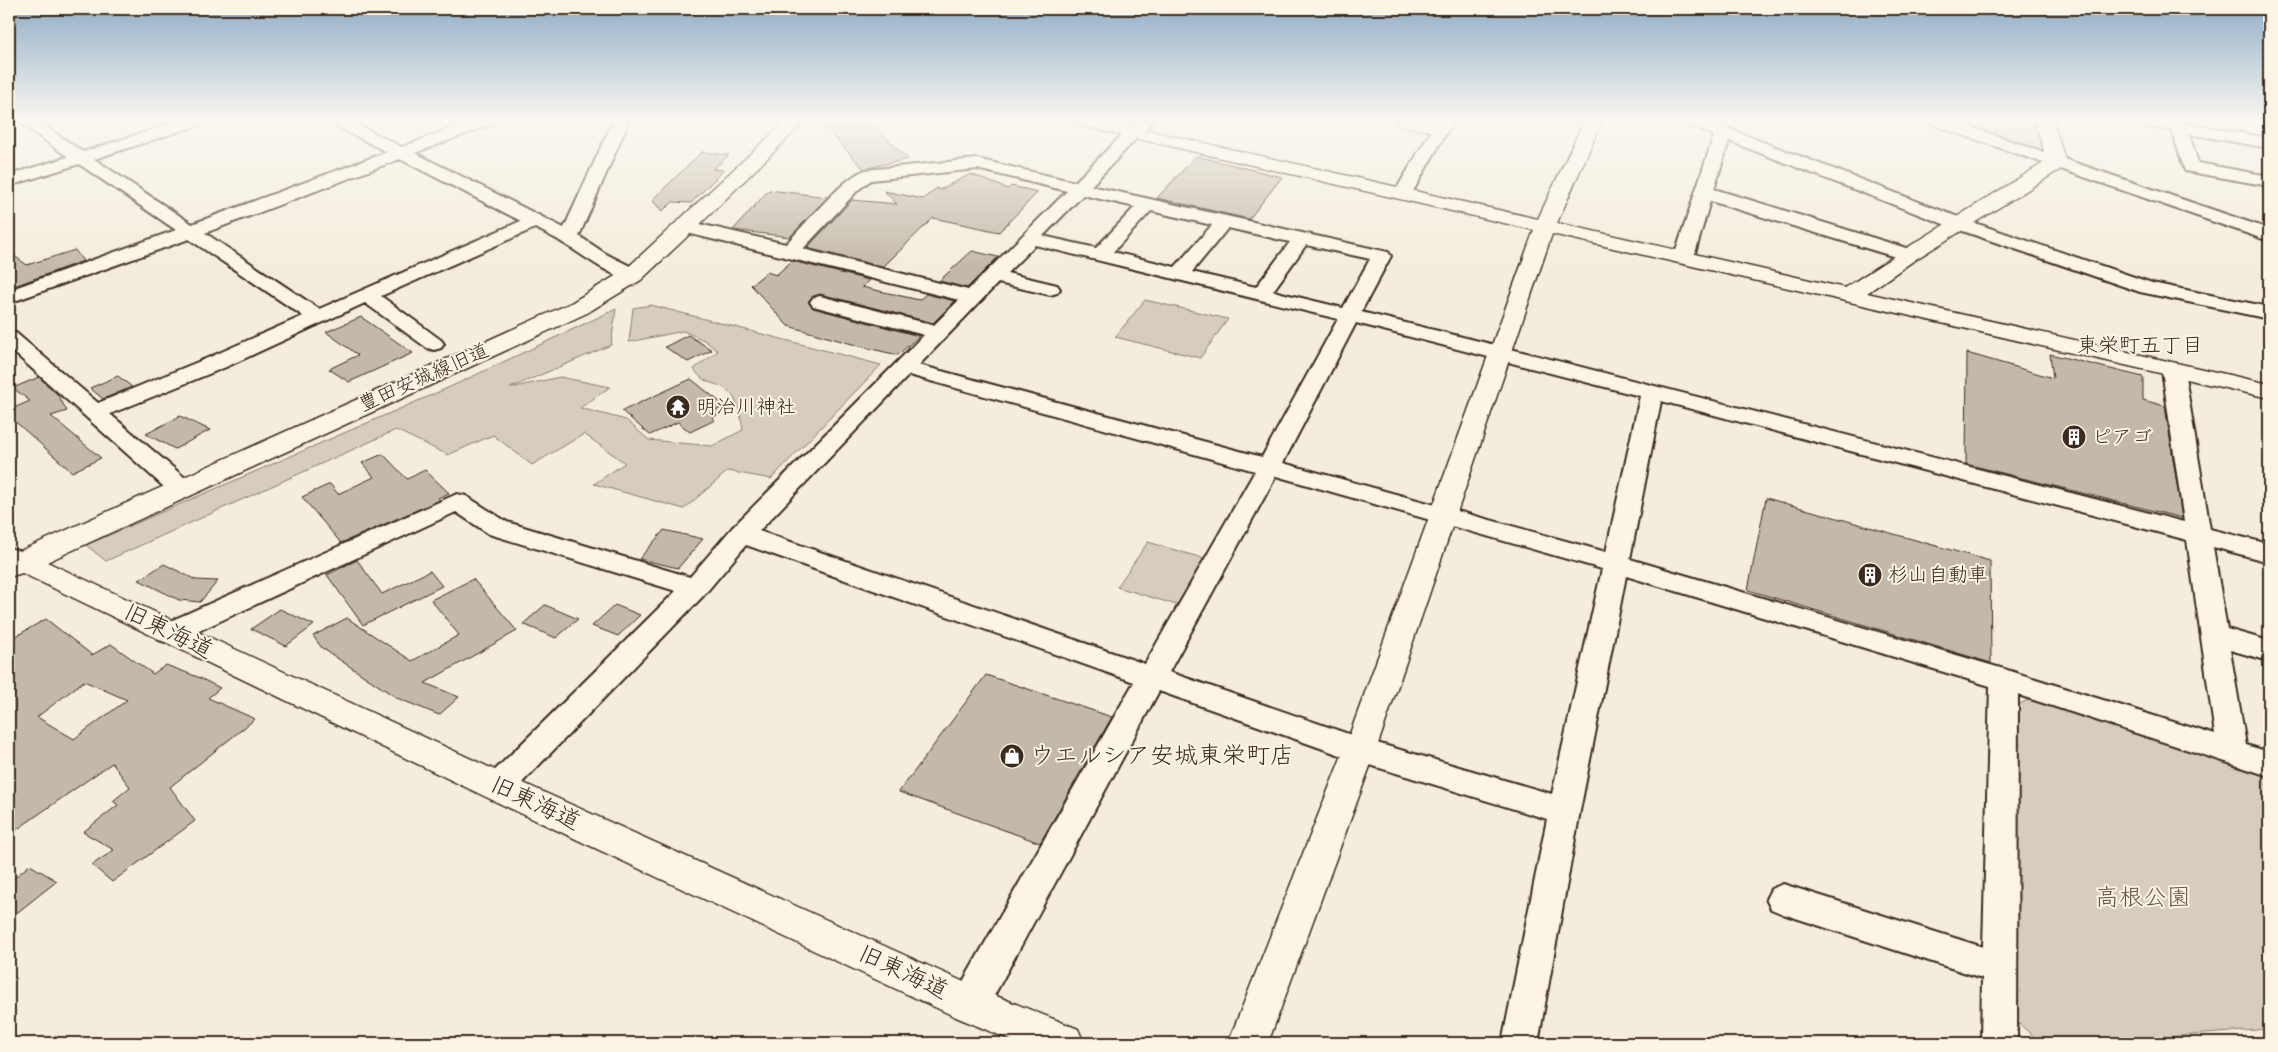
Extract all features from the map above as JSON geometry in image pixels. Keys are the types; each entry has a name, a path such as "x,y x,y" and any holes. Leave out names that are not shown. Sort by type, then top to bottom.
{"street":[{"path":"9,181 44,170"},
{"path":"100,170 318,317"},
{"path":"9,297 357,170"},
{"path":"436,170 569,238 599,258 633,275"},
{"path":"569,238 600,170"},
{"name":"豊田安城線旧道","path":"12,563 182,489 579,308 633,275 745,170"},
{"path":"790,251 852,186 866,175 916,170"},
{"path":"970,1004 1269,467 1381,256 1147,205 1003,170"},
{"path":"498,787 695,588 741,534 1097,170"},
{"path":"1311,170 1545,226 1851,294 2269,391"},
{"path":"1403,193 1417,170"},
{"path":"1248,1043 1360,750 1545,226 1571,170"},
{"path":"1684,257 1711,170"},
{"path":"1821,170 1960,224 2147,288 2268,310"},
{"path":"1851,294 1909,255 2046,170"},
{"path":"2078,170 2269,235"},
{"path":"2208,170 2269,181"},
{"path":"1704,191 1713,196 1909,255"},
{"path":"1100,255 1147,205"},
{"path":"96,412 218,362 367,294 536,221"},
{"path":"1180,274 1224,222"},
{"path":"686,227 972,297"},
{"path":"1030,238 1500,352 2269,553"},
{"path":"1261,294 1302,239"},
{"path":"993,276 1050,289"},
{"path":"367,294 434,344"},
{"path":"820,302 938,332"},
{"path":"9,337 182,489"},
{"path":"904,367 1442,514 1616,564 2004,680 2269,764"},
{"path":"2173,370 2232,751"},
{"path":"1520,1043 1564,811 1652,392"},
{"path":"169,633 457,502 498,528 695,588"},
{"path":"741,534 1360,750 1564,811"},
{"name":"旧東海道","path":"12,563 169,633 970,1004 1064,1043"},
{"path":"2214,635 2269,651"},
{"path":"1999,1043 2004,680"},
{"path":"1783,899 2000,968"}],"green space":[{"path":"1145,300 1228,319 1200,358 1115,337"},
{"path":"651,305 881,365 771,479 728,471 684,509 594,484 625,463 584,434 532,465 493,435 448,455 396,430 106,561 86,545 450,387 616,309 611,345 510,388 560,377 610,387 580,408 626,420 649,440 712,446 743,430 738,408 731,393 722,387 706,381 694,369 718,351 704,340 683,331 629,342 633,308"},
{"path":"1148,542 1216,562 1190,609 1117,587"},
{"name":"高根公園","path":"2031,699 2269,775 2269,1029 2091,1043 2041,1043 2016,1021 2017,705"}],"building":[{"path":"683,170 724,170 691,203 673,202 662,211 652,200"},
{"path":"1183,170 1254,170 1282,177 1249,219 1157,198"},
{"path":"971,174 1008,189 1011,186 1038,192 999,232 933,218 883,267 807,248 852,200 897,204 884,191 923,199 937,188 939,190"},
{"path":"769,190 828,197 790,237 733,230"},
{"path":"75,250 83,261 9,288 9,252 27,265"},
{"path":"972,251 998,257 967,288 939,281"},
{"path":"792,261 869,280 862,287 919,300 926,294 955,301 933,323 820,294 812,297 808,302 813,308 919,336 898,355 863,347 788,326 751,285 767,272 776,275"},
{"path":"361,317 413,353 349,382 329,369 358,355 326,332"},
{"path":"688,335 712,350 688,362 665,347"},
{"name":"ピアゴ","path":"1967,353 2053,378 2050,354 2143,377 2143,400 2165,406 2182,518 1966,464"},
{"path":"118,376 132,387 103,399 90,388"},
{"path":"39,377 58,395 67,411 51,416 101,458 72,472 9,416 9,410 30,401 13,388"},
{"name":"明治川神社","path":"691,379 725,406 713,412 717,415 712,418 715,420 690,432 678,422 650,435 622,411"},
{"path":"180,416 210,430 175,449 146,434"},
{"path":"383,454 407,479 425,470 449,493 438,498 440,500 341,543 302,497 330,484 338,494 374,477 362,463"},
{"name":"杉山自動車","path":"1766,498 1990,561 1991,663 1748,590"},
{"path":"664,530 703,539 678,568 639,559"},
{"path":"357,560 382,594 430,571 442,586 363,625 327,575"},
{"path":"164,564 196,580 218,581 200,602 179,600 139,580"},
{"path":"473,579 517,631 425,683 459,697 439,715 397,698 322,648 313,636 347,618 412,661 459,635 431,600"},
{"path":"545,605 578,619 556,638 523,624"},
{"path":"615,605 640,615 618,636 592,626"},
{"path":"280,609 314,625 286,646 251,629"},
{"path":"46,619 92,655 111,644 153,674 166,665 198,677 220,688 208,698 255,719 170,787 195,821 112,882 92,865 114,850 83,832 118,805 113,801 130,787 112,763 9,835 9,640","holes":["84,681 127,700 74,739 37,717"]},
{"name":"ウエルシア安城東栄町店","path":"986,675 1112,717 1040,843 899,792"},
{"path":"30,865 57,881 9,919 9,882"}],"place":[{"name":"明治川神社","path":"678,407"},
{"name":"ピアゴ","path":"2074,437"},
{"name":"杉山自動車","path":"1870,575"},
{"name":"ウエルシア安城東栄町店","path":"1012,756"}],"district":[{"name":"東栄町五丁目","path":"2140,346"}]}
